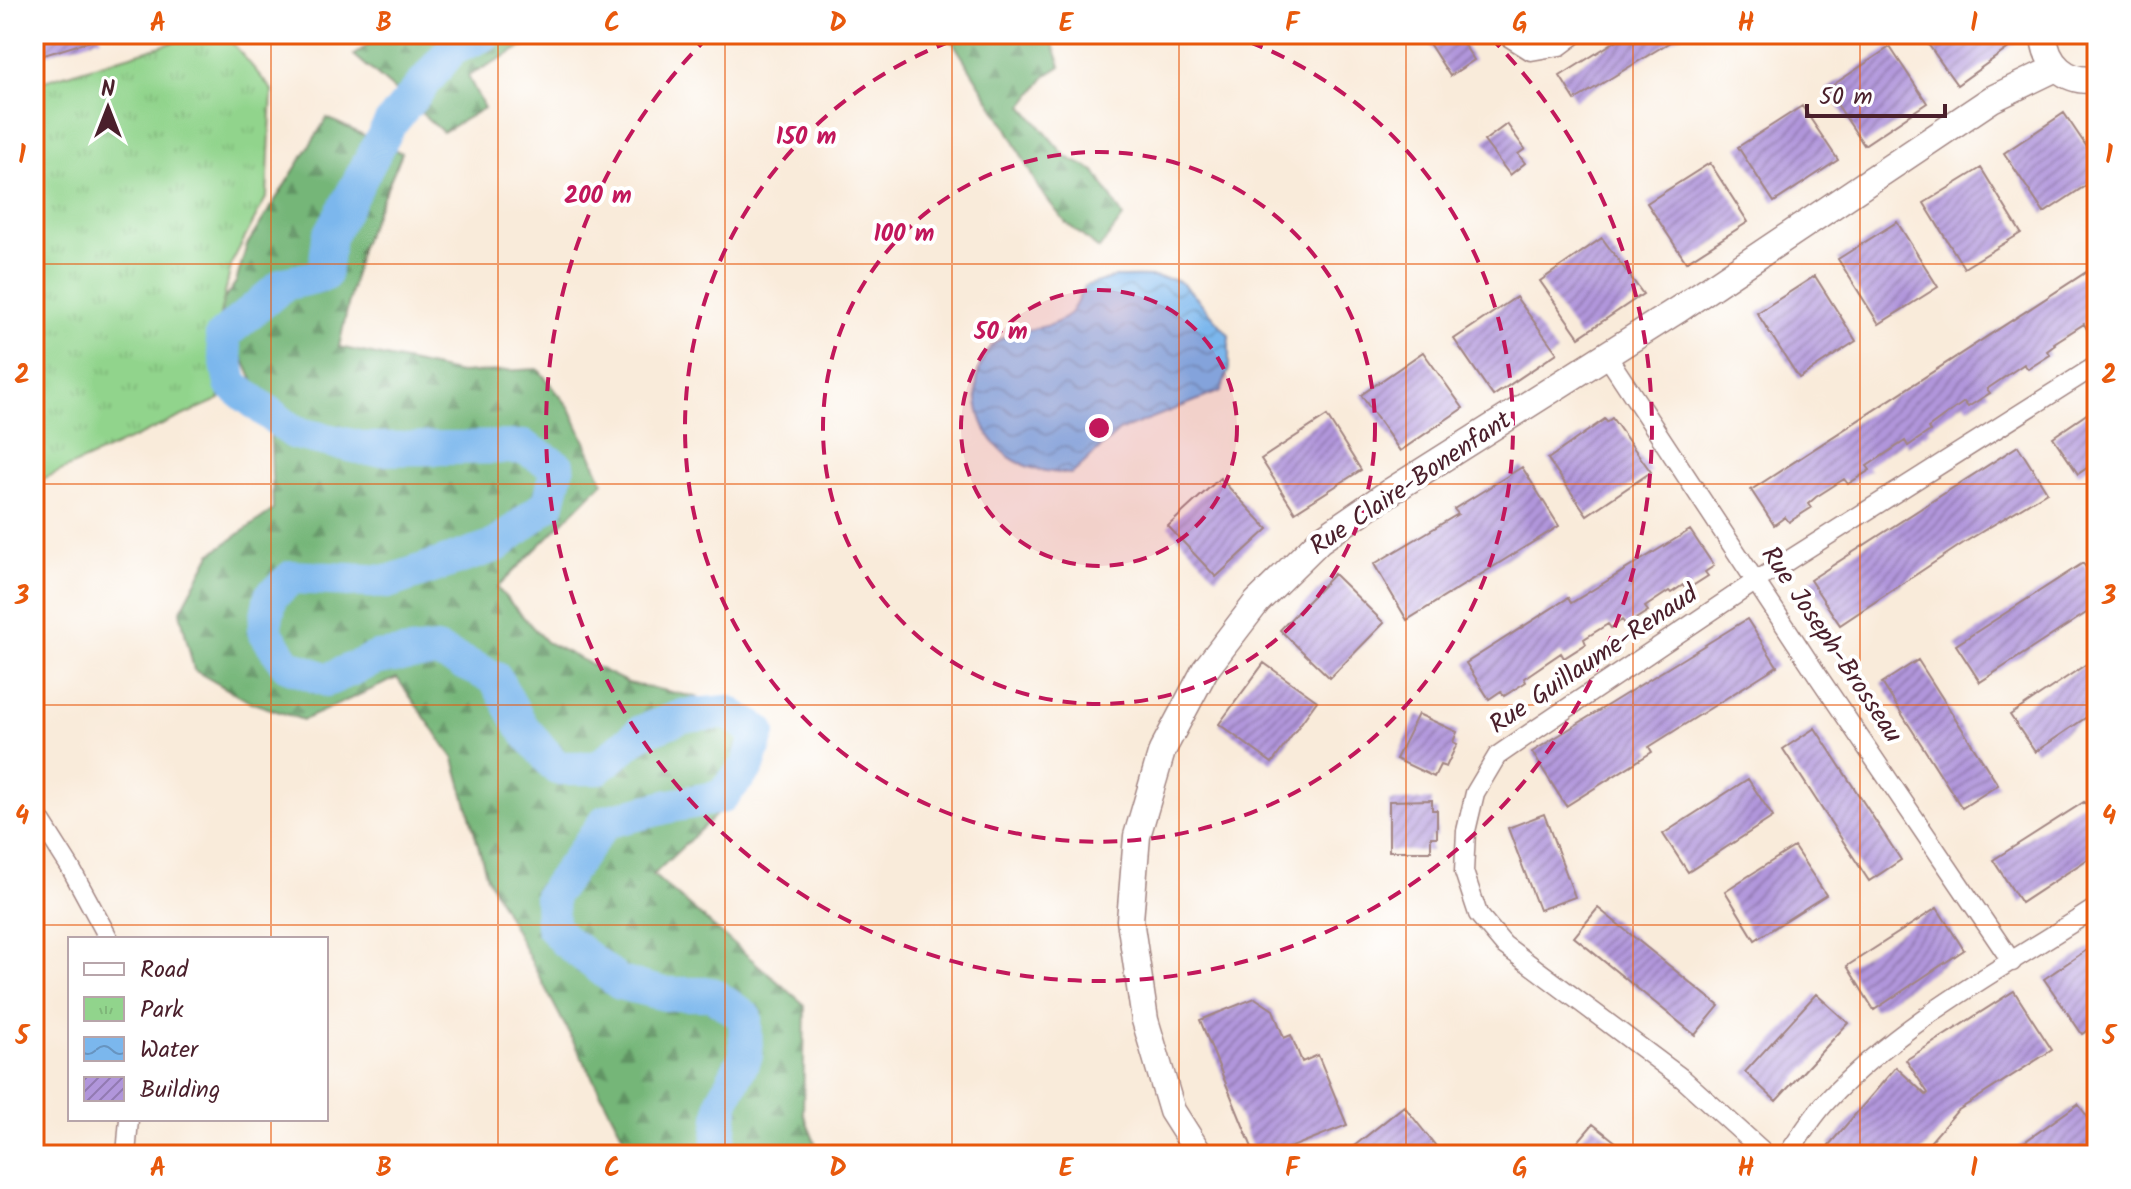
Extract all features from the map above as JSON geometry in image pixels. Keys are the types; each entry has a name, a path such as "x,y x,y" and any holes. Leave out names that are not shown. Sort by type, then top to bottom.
{"street":[{"path":"1505,35 1531,51 1560,46 1576,34"},
{"path":"2048,49 2077,79 2097,79"},
{"name":"Rue Claire-Bonenfant","path":"1200,1155 1172,1111 1145,1020 1130,920 1137,836 1162,751 1205,670 1257,602 1320,540 1390,492 1607,356 1992,99 2048,49"},
{"name":"Rue Joseph-Brosseau","path":"1607,356 2012,962"},
{"name":"Rue Guillaume-Renaud","path":"1767,1155 1683,1079 1504,945 1478,914 1464,872 1466,831 1475,793 1497,756 1756,581 2097,365"},
{"path":"34,810 70,867 108,937"},
{"path":"1787,1155 1825,1103 1869,1060 1912,1026 2097,907"},
{"path":"126,1155 129,1121"}],"green space":[{"path":"201,34 225,34 272,90 267,196 232,262 213,346 220,399 34,483 34,84"},
{"path":"382,34 522,34 518,37 526,45 468,76 484,108 443,132 354,55"},
{"path":"948,34 1011,34 1031,40 1052,41 1061,66 1047,75 1023,106 1066,157 1095,171 1123,217 1099,249 1066,223 1039,189 1007,128"},
{"path":"327,118 402,153 360,249 339,347 460,373 538,369 570,408 603,482 497,588 546,642 628,683 739,706 760,773 653,875 805,1005 803,1113 820,1155 633,1155 487,877 454,759 397,678 303,720 250,702 194,670 180,612 211,554 273,510 270,416 219,307 236,282 247,245"}],"water":[{"path":"1115,277 1174,280 1198,299 1229,335 1229,369 1221,391 1119,431 1072,474 1035,469 1014,460 988,434 978,408 977,380 986,354 1006,336 1048,326 1063,319 1072,310 1085,286"}],"building":[{"path":"34,34 100,34 101,38 34,58"},
{"path":"1423,34 1457,34 1474,60 1450,76"},
{"path":"1627,34 1683,34 1575,100 1560,76"},
{"path":"1921,34 2028,34 1957,85"},
{"path":"1890,47 1927,103 1864,145 1827,89"},
{"path":"1802,106 1838,160 1774,202 1738,147"},
{"path":"2064,113 2097,162 2097,178 2044,213 2004,153"},
{"path":"1507,124 1525,149 1518,154 1525,163 1510,175 1484,141"},
{"path":"1710,163 1748,222 1686,262 1647,203"},
{"path":"1981,168 2021,233 1964,268 1924,203"},
{"path":"1897,222 1938,287 1879,324 1838,259"},
{"path":"1602,238 1643,294 1579,337 1540,281"},
{"path":"2091,269 2097,278 2097,322 2087,329 2084,324 2054,343 2047,351 2050,355 2028,369 2024,364 1987,389 1990,393 1968,407 1964,402 1928,428 1930,431 1908,446 1905,441 1867,466 1870,470 1848,484 1844,479 1816,497 1808,504 1811,508 1789,522 1785,517 1774,525 1751,490"},
{"path":"1815,276 1856,341 1799,378 1757,313"},
{"path":"1516,297 1557,353 1493,396 1454,339"},
{"path":"1423,352 1463,408 1400,451 1361,395"},
{"path":"2097,407 2097,461 2078,474 2053,437"},
{"path":"1327,416 1361,470 1295,512 1261,459"},
{"path":"1612,418 1651,472 1587,515 1548,459 1605,419 1607,422"},
{"path":"2018,446 2047,492 1840,625 1810,580"},
{"path":"1522,467 1559,526 1407,620 1374,564 1458,514 1454,509"},
{"path":"1220,478 1268,529 1216,577 1168,526"},
{"path":"1690,530 1714,566 1705,572 1708,576 1686,590 1683,585 1671,593 1669,591 1645,607 1648,611 1626,625 1622,620 1611,628 1608,624 1584,639 1586,644 1564,658 1561,653 1504,696 1501,691 1489,699 1466,663 1568,598 1571,603"},
{"path":"2083,563 2097,584 2097,606 1980,682 1956,645"},
{"path":"1334,574 1384,623 1330,678 1280,630"},
{"path":"1747,619 1777,666 1649,747 1652,752 1566,806 1532,752"},
{"path":"2097,657 2097,710 2035,752 2010,715"},
{"path":"1918,660 1998,785 1962,808 1882,683"},
{"path":"1264,663 1317,701 1272,763 1219,724"},
{"path":"1418,714 1457,732 1453,742 1457,744 1446,767 1440,765 1434,777 1396,759"},
{"path":"1815,728 1901,860 1869,881 1783,749"},
{"path":"1748,779 1773,817 1688,872 1663,834"},
{"path":"1432,800 1432,810 1437,810 1437,837 1431,837 1431,851 1389,851 1389,801"},
{"path":"2084,802 2097,823 2097,853 2021,903 1993,860"},
{"path":"1544,814 1575,897 1539,910 1508,828"},
{"path":"1794,847 1826,895 1755,940 1725,891"},
{"path":"1598,908 1719,1006 1695,1035 1574,937"},
{"path":"1937,908 1964,950 1874,1010 1847,966"},
{"path":"2097,943 2097,1024 2082,1034 2044,979"},
{"path":"2014,991 2052,1050 1957,1111 1919,1155 1841,1155 1829,1145 1896,1067 1926,1095 1928,1093 1906,1060"},
{"path":"1816,994 1848,1023 1776,1101 1745,1072"},
{"path":"1255,998 1273,1010 1284,1038 1291,1035 1302,1062 1318,1055 1347,1125 1272,1155 1255,1155 1200,1020"},
{"path":"2078,1104 2097,1130 2097,1155 2006,1155"},
{"path":"1404,1106 1443,1155 1343,1155"},
{"path":"1593,1124 1632,1155 1576,1155 1582,1148 1576,1144"}],"waterway":[{"path":"485,34 452,49 390,124 329,237 324,275 284,284 222,336 231,384 295,433 367,449 524,447 558,467 549,503 497,545 388,582 292,577 271,596 264,630 287,665 327,680 377,658 437,651 495,678 522,727 557,768 598,768 641,732 683,716 727,712 759,732 748,766 721,797 605,822 551,896 552,926 564,940 620,983 665,994 712,994 745,1017 746,1055 723,1100 717,1155"}]}
